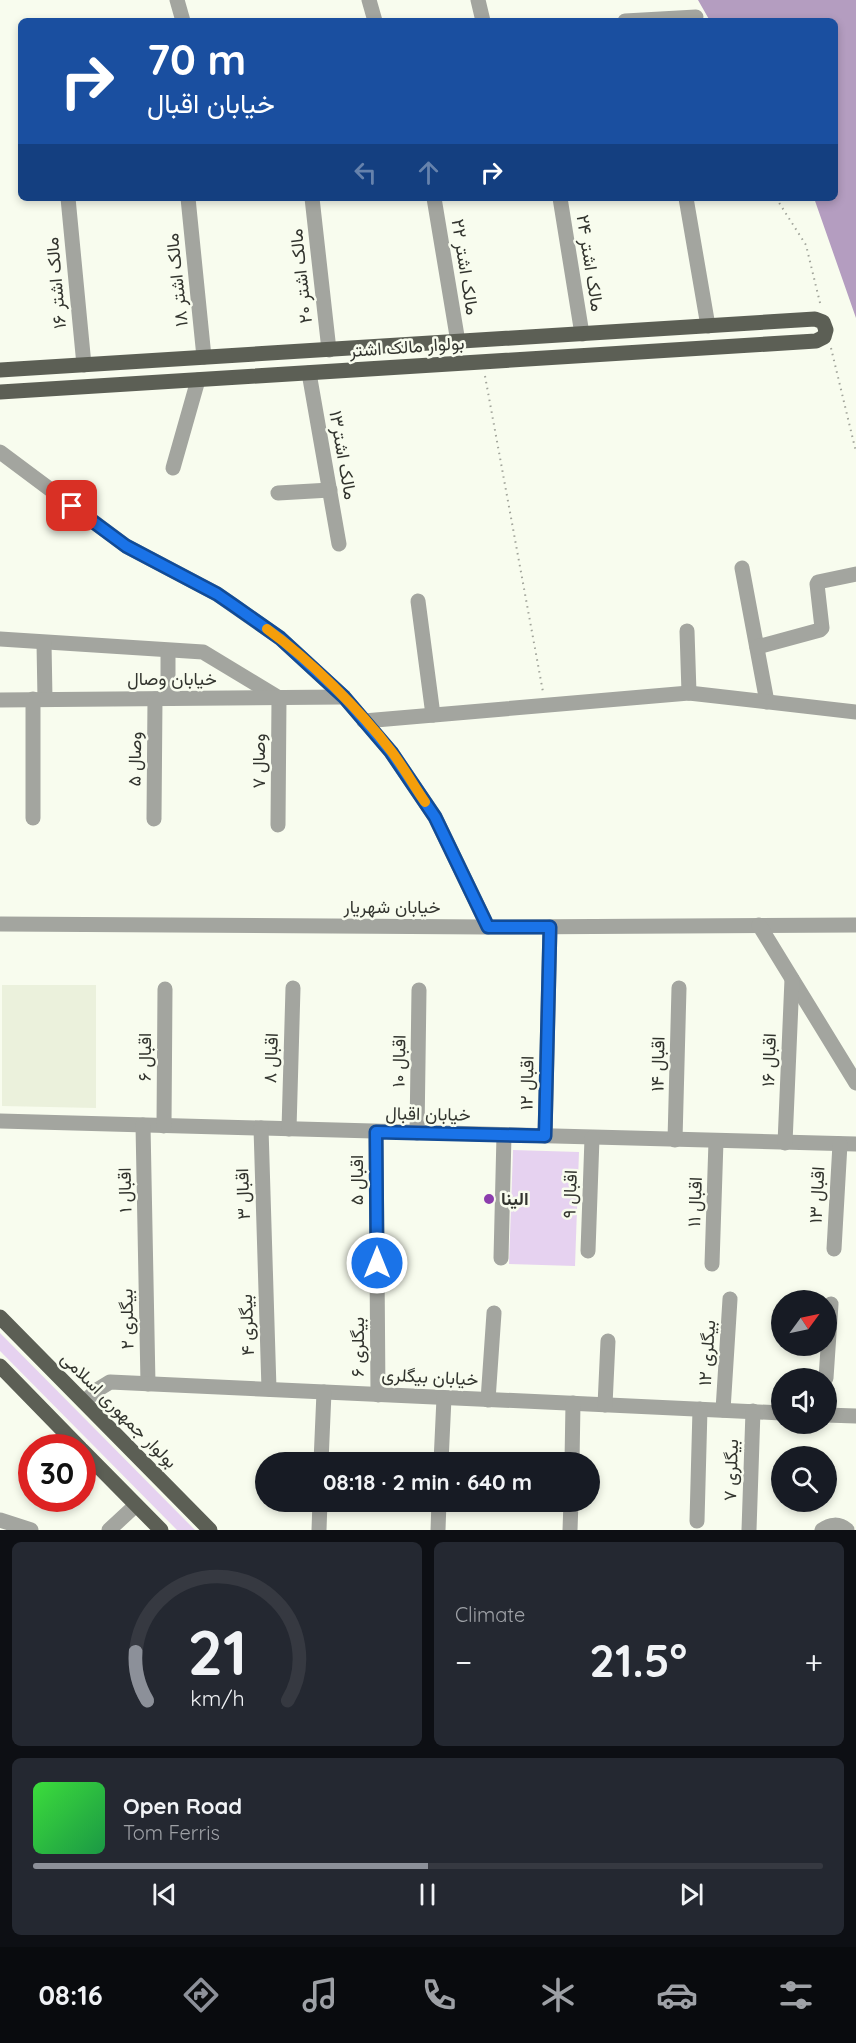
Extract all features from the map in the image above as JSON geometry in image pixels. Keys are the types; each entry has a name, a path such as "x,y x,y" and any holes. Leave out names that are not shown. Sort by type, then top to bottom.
{"main road":[{"name":"بولوار مالک اشتر","path":"4,370 815,320 823,322 826,330 824,338 816,341 5,392"},
{"path":"393,346 395,368"},
{"path":"4,370 5,392"},
{"name":"بولوار جمهوری اسلامی","path":"0,1317 210,1530"},
{"path":"0,1366 66,1434"},
{"path":"96,1464 161,1530"}],"street":[{"path":"177,0 182,18"},
{"path":"369,0 374,18"},
{"path":"478,0 482,18"},
{"path":"678,18 696,17"},
{"name":"مالک اشتر ۱۶","path":"68,201 84,365"},
{"name":"مالک اشتر ۱۸","path":"188,201 204,357"},
{"name":"مالک اشتر ۲۰","path":"312,201 328,350"},
{"name":"مالک اشتر ۲۲","path":"434,201 458,342"},
{"name":"مالک اشتر ۲۴","path":"560,201 582,334"},
{"path":"687,201 708,326"},
{"name":"مالک اشتر۱۳","path":"309,373 339,544"},
{"path":"173,468 198,380"},
{"path":"0,452 126,546 217,594 271,632 344,697 391,752 435,817 488,927"},
{"path":"278,493 330,490"},
{"path":"742,568 767,702"},
{"path":"757,646 820,630 822,628 818,582 856,574"},
{"path":"418,601 433,715"},
{"path":"687,631 689,693"},
{"path":"0,639 44,644 203,652 279,698"},
{"path":"33,818 44,644"},
{"name":"وصال ۵","path":"154,819 162,698 168,651"},
{"path":"364,720 689,693 856,712"},
{"name":"خیابان وصال","path":"0,700 344,697"},
{"name":"وصال ۷","path":"278,825 279,698"},
{"name":"خیابان شهریار","path":"0,924 488,927 856,925"},
{"path":"759,925 856,1083"},
{"name":"اقبال ۱۲","path":"545,1136 550,927"},
{"name":"اقبال ۱۶","path":"785,1143 792,979"},
{"name":"اقبال ۸","path":"289,1129 293,988"},
{"name":"اقبال ۱۴","path":"675,1140 679,988"},
{"name":"اقبال ۶","path":"165,989 165,1126"},
{"name":"اقبال ۱۰","path":"417,1133 419,990"},
{"name":"خیابان اقبال","path":"0,1120 856,1144"},
{"name":"اقبال ۱","path":"143,1125 145,1254"},
{"name":"اقبال ۳","path":"261,1128 265,1259"},
{"name":"اقبال ۵","path":"376,1132 377,1263"},
{"path":"501,1258 504,1135"},
{"name":"اقبال ۹","path":"588,1251 592,1138"},
{"name":"اقبال ۱۱","path":"712,1264 716,1141"},
{"name":"اقبال ۱۳","path":"834,1249 840,1144"},
{"name":"بیگلری ۲","path":"145,1254 147,1384"},
{"name":"بیگلری ۴","path":"265,1259 269,1389"},
{"name":"بیگلری ۶","path":"377,1263 378,1395"},
{"name":"بیگلری ۱۲","path":"723,1410 730,1299"},
{"path":"488,1400 494,1313"},
{"path":"605,1405 608,1341"},
{"name":"خیابان بیگلری","path":"84,1402 110,1382 771,1412"},
{"path":"321,1452 324,1392"},
{"path":"441,1452 444,1398"},
{"path":"572,1452 573,1403"},
{"path":"697,1521 700,1409"},
{"name":"بیگلری ۷","path":"749,1530 753,1411"},
{"path":"837,1415 856,1416"},
{"path":"109,1530 136,1505"},
{"path":"318,1530 319,1512"},
{"path":"438,1530 439,1512"},
{"path":"570,1530 571,1512"},
{"path":"822,1530 838,1525 848,1530 856,1518"},
{"path":"0,1520 31,1530"}],"path":[{"path":"483,362 546,705"}],"shaded area":[{"path":"698,0 856,0 856,318 815,201 838,201 838,18 708,18"},
{"path":"2,985 96,985 96,1108 2,1106"},
{"path":"513,1150 579,1152 575,1266 509,1264"},
{"path":"0,1333 195,1530 177,1530 96,1448 96,1434 82,1434 0,1351"}],"slow traffic":[{"path":"267,629 280,638 344,697 391,752 425,802"}],"place":[{"name":"الینا","path":"489,1199"}],"route":[{"path":"72,506 126,546 217,594 280,638 344,697 391,752 435,817 488,927 550,927 545,1136 376,1132 377,1263"}]}
